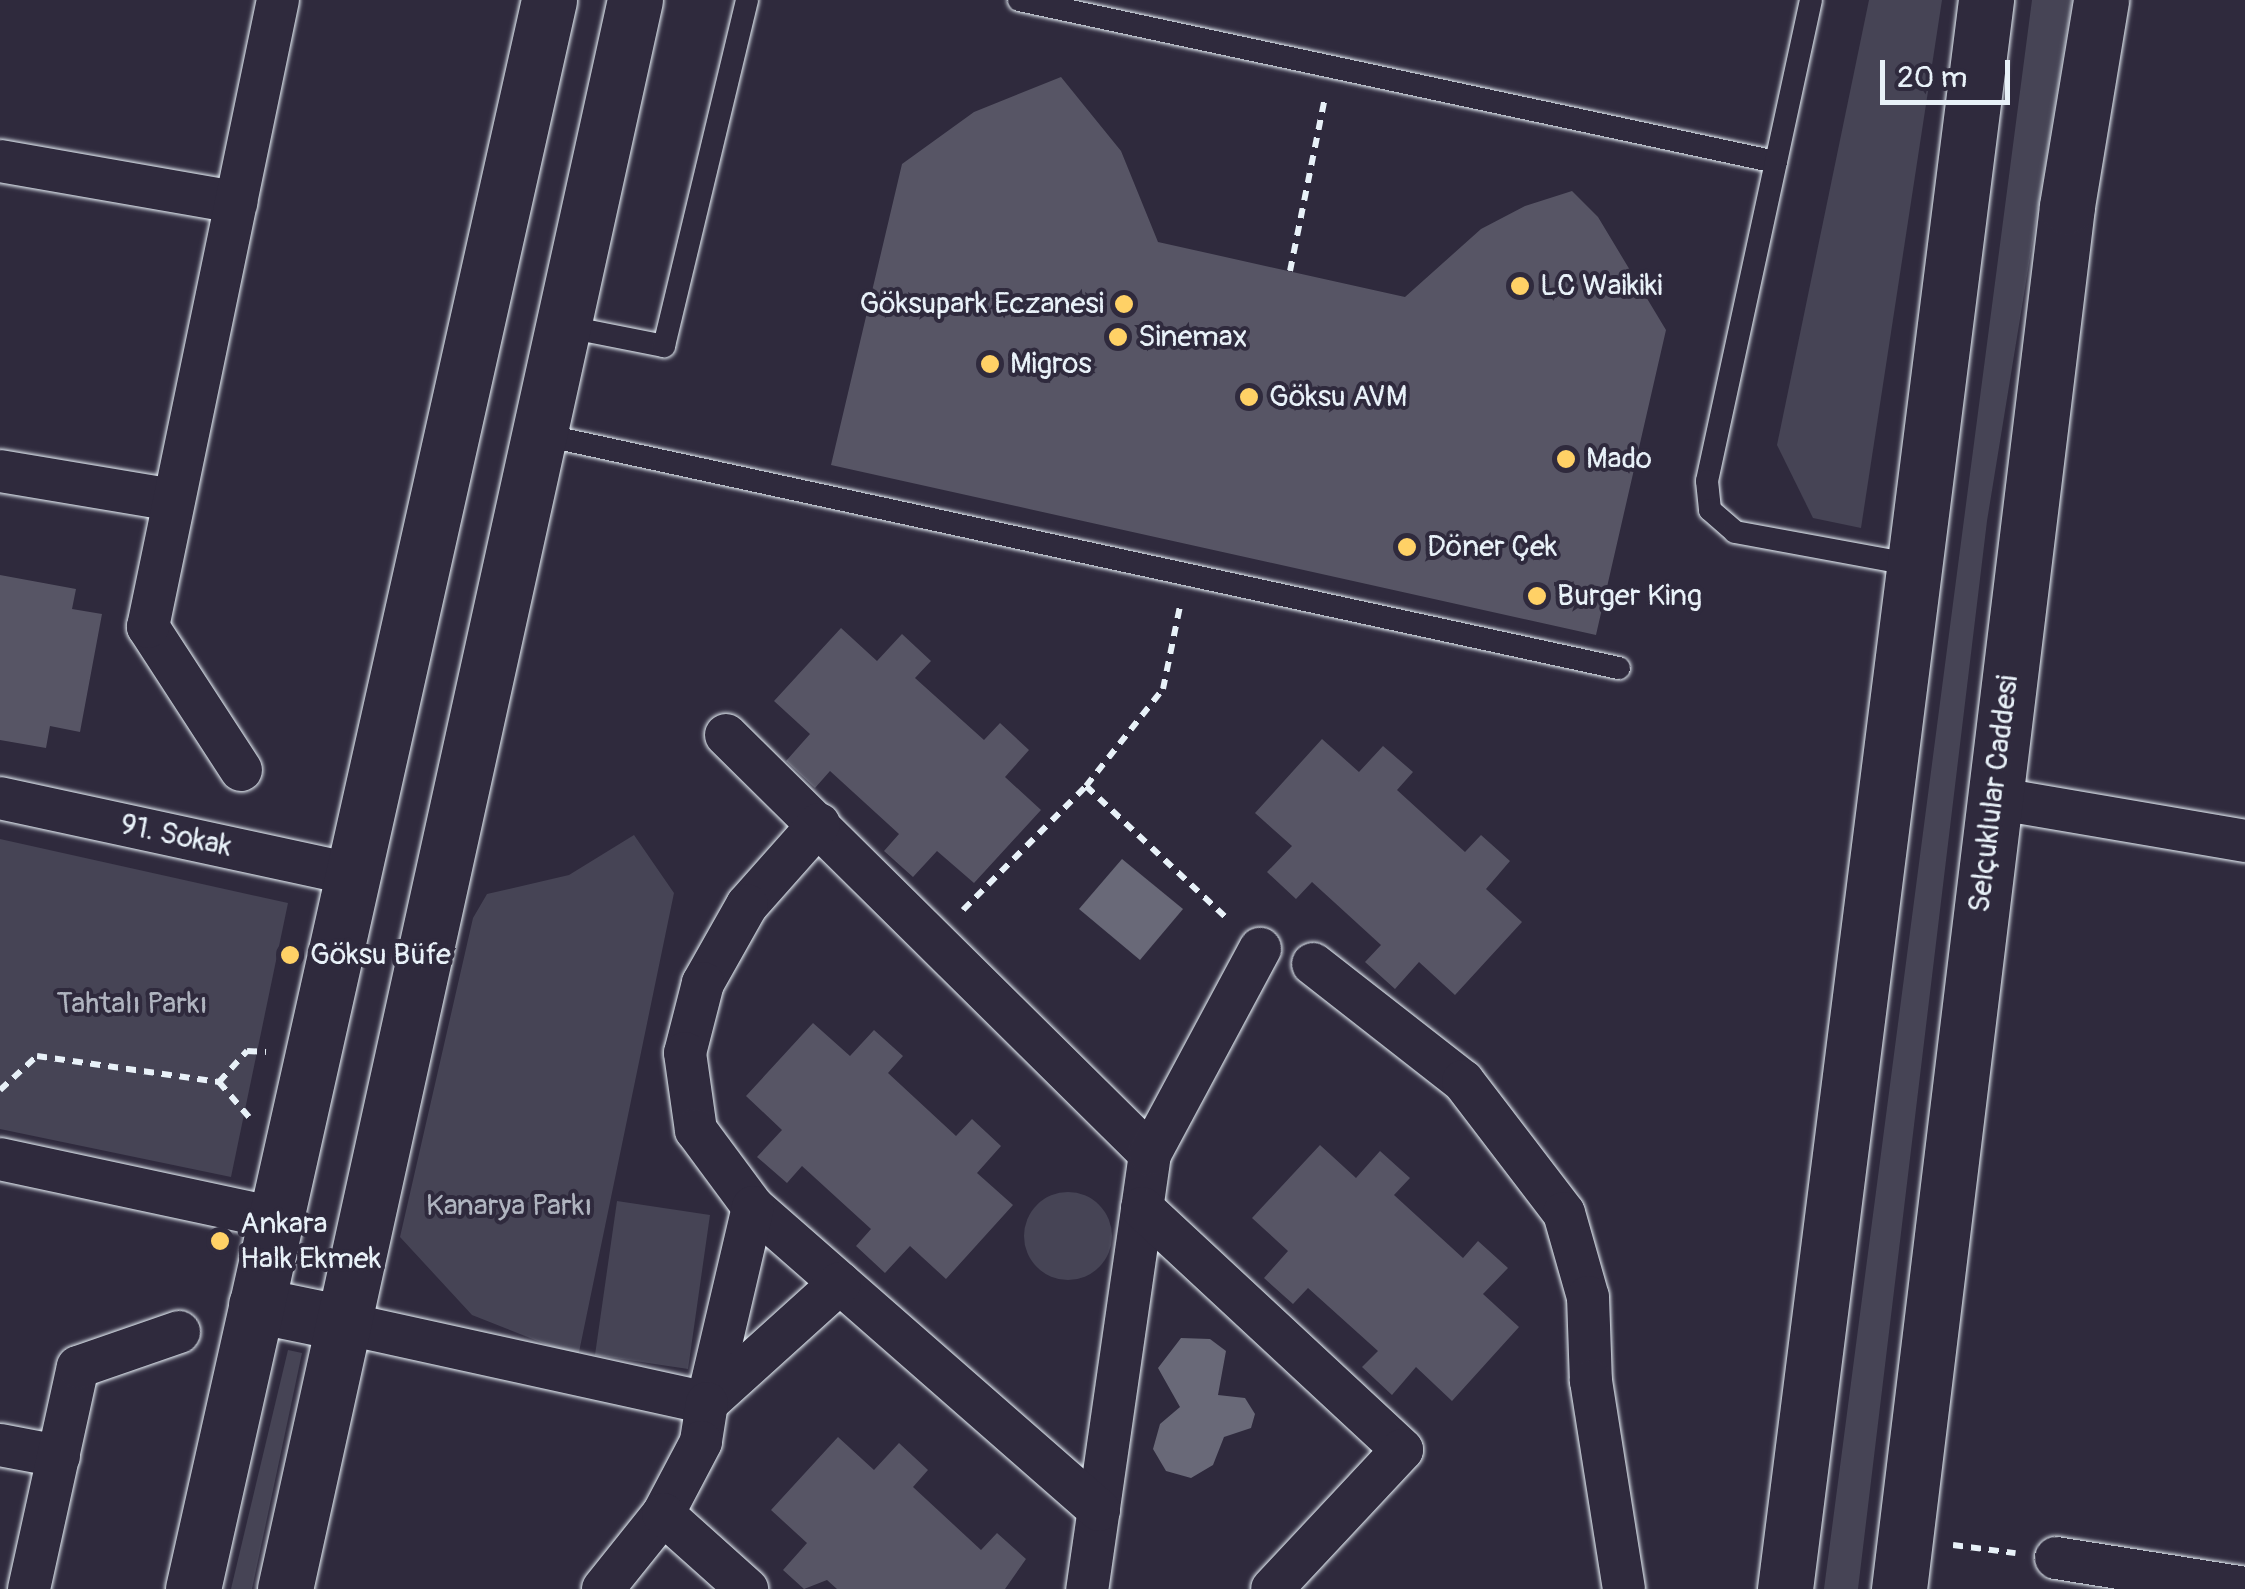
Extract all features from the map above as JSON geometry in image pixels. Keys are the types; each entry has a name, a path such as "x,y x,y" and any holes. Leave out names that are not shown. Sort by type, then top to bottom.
{"street":[{"path":"240,770 148,627 278,0"},
{"path":"193,1589 549,0"},
{"path":"285,1589 635,0"},
{"path":"1785,1589 1986,0"},
{"name":"Selçuklular Caddesi","path":"1902,1564 1994,798 2101,0"},
{"path":"0,161 236,202"},
{"path":"480,310 564,326"},
{"path":"0,470 174,500"},
{"path":"726,735 1150,1154"},
{"name":"91. Sokak","path":"0,798 353,874"},
{"path":"1994,798 2245,841"},
{"path":"819,824 747,905 703,983 685,1054 696,1130 753,1207 1099,1510"},
{"path":"1088,1589 1150,1154 1260,949"},
{"path":"1313,964 1462,1081 1564,1213 1588,1296 1591,1381 1624,1589"},
{"path":"0,1159 276,1218"},
{"path":"603,1589 663,1514 701,1442 706,1403 753,1207"},
{"path":"1142,1208 1402,1450 1272,1589"},
{"path":"706,1403 840,1283"},
{"path":"256,1305 706,1403"},
{"path":"30,1589 78,1367 178,1332"},
{"path":"0,1445 58,1456"},
{"path":"663,1514 746,1589"},
{"path":"2056,1558 2245,1588"}],"lane":[{"path":"564,326 664,346 747,0"},
{"path":"1019,0 1776,162"},
{"path":"1811,0 1707,482 1710,510 1735,532 1915,565"},
{"path":"539,434 1619,668"}],"path":[{"path":"1290,272 1331,67"},
{"path":"934,939 1086,786 1163,689 1186,574"},
{"path":"1086,786 1260,949"},
{"path":"0,1090 36,1056 219,1082 247,1051 311,1060"},
{"path":"1902,1564 2056,1558"}],"green space":[{"path":"1869,0 1942,0 1861,528 1813,518 1777,445"},
{"path":"2032,0 2072,0 1987,521 1858,1589 1824,1589"},
{"name":"Kanarya Parkı","path":"634,835 674,893 578,1357 472,1315 400,1237 473,918 487,894 569,875"},
{"name":"Tahtalı Parkı","path":"0,839 288,903 231,1177 0,1129"},
{"path":"1068,1192 1099,1205 1112,1236 1099,1267 1068,1280 1037,1267 1024,1236 1037,1205"},
{"path":"617,1201 710,1215 688,1369 595,1355"},
{"path":"288,1350 302,1353 252,1589 231,1589"}],"water":[{"path":"1122,859 1183,909 1140,960 1079,909"},
{"path":"1181,1338 1210,1339 1226,1351 1218,1395 1245,1398 1255,1414 1251,1428 1224,1437 1213,1465 1191,1478 1166,1471 1153,1449 1160,1424 1180,1407 1158,1368"}],"building":[{"name":"Göksu AVM","path":"1061,77 1121,151 1158,242 1405,297 1481,229 1525,206 1572,191 1598,217 1666,330 1596,635 831,465 902,164 974,112"},
{"path":"0,575 76,589 72,609 102,614 80,732 50,726 46,748 0,740"},
{"path":"841,628 877,661 902,634 931,661 915,678 984,740 1000,723 1029,750 1005,777 1041,810 974,883 937,851 913,877 884,851 899,834 830,771 815,788 786,761 810,734 774,701"},
{"path":"1322,739 1359,772 1383,746 1413,772 1397,790 1465,852 1481,835 1510,861 1486,889 1522,922 1455,995 1419,962 1395,989 1365,962 1381,945 1346,913 1312,882 1296,899 1267,872 1292,846 1255,813"},
{"path":"813,1023 850,1056 874,1030 903,1056 888,1073 956,1136 972,1119 1001,1146 977,1173 1013,1205 946,1279 910,1246 885,1273 856,1246 871,1229 802,1166 787,1183 757,1157 782,1130 746,1096"},
{"path":"1320,1145 1356,1178 1380,1151 1410,1178 1394,1195 1463,1258 1478,1241 1508,1268 1483,1294 1519,1327 1452,1401 1416,1367 1392,1395 1362,1367 1378,1351 1308,1288 1293,1304 1264,1278 1288,1251 1252,1218"},
{"path":"838,1437 874,1470 899,1443 928,1470 913,1487 981,1550 997,1533 1026,1559 1005,1589 837,1589 827,1580 804,1589 783,1570 807,1543 771,1510"}],"place":[{"name":"LC Waikiki","path":"1520,286"},
{"name":"Göksupark Eczanesi","path":"1124,304"},
{"name":"Sinemax","path":"1118,337"},
{"name":"Migros","path":"990,364"},
{"name":"Göksu AVM","path":"1249,397"},
{"name":"Mado","path":"1566,459"},
{"name":"Döner Çek","path":"1407,547"},
{"name":"Burger King","path":"1537,596"},
{"name":"Göksu Büfe","path":"290,955"},
{"name":"Ankara Halk Ekmek","path":"220,1241"}]}
